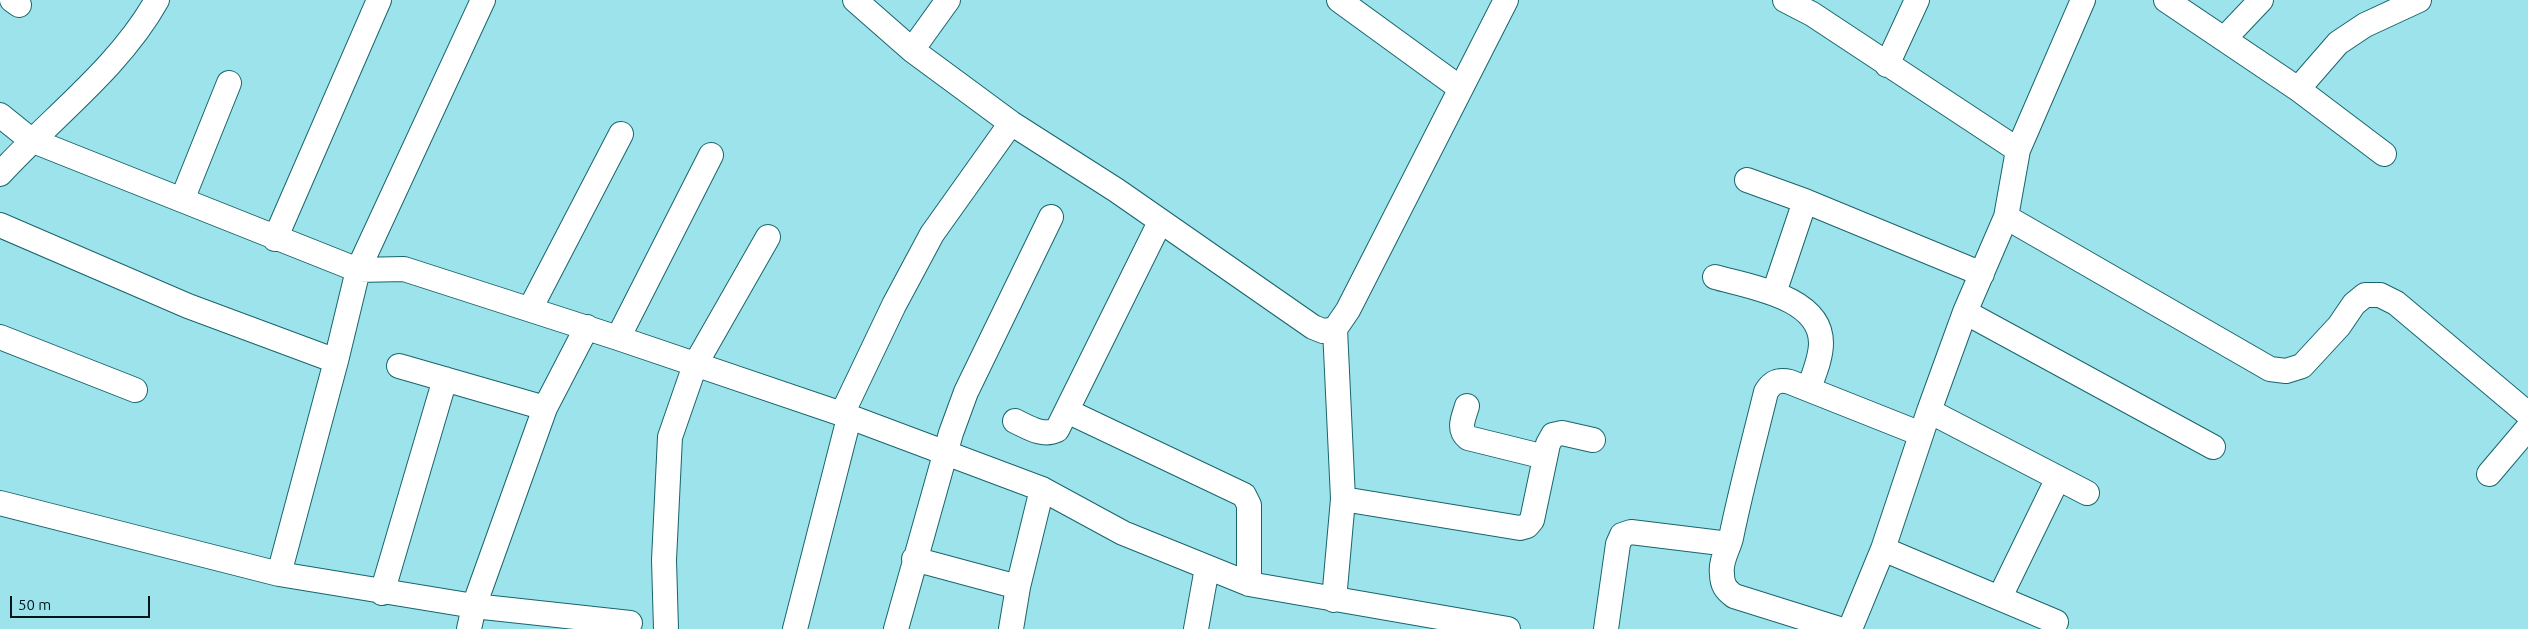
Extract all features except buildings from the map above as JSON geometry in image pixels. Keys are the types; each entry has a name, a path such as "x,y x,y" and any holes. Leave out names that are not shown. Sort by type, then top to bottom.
{"street":[{"path":"0,174 31,140 115,59 157,0"},
{"path":"275,239 379,0"},
{"path":"279,574 336,361 358,270 483,0"},
{"path":"855,0 912,50 1011,123 1116,190 1313,327 1323,331 1334,329"},
{"path":"912,50 948,0"},
{"path":"1339,0 1460,88"},
{"path":"1334,600 1343,499 1334,329 1348,310 1506,0"},
{"path":"1785,0 1815,7 1888,65 2018,150"},
{"path":"1888,65 1916,0"},
{"path":"1850,629 1883,549 1921,434 1965,312 2006,216 2018,150 2083,0"},
{"path":"2166,0 2298,89 2384,154"},
{"path":"2224,39 2261,0"},
{"path":"2298,89 2338,43 2366,25 2419,0"},
{"path":"182,200 229,83"},
{"path":"0,115 31,140 275,239 358,270 404,269 618,338 947,452 1042,489 1123,533 1249,584 1508,629"},
{"path":"795,629 845,416 894,305 932,234 1011,123"},
{"path":"530,309 621,134"},
{"path":"618,338 711,155"},
{"path":"1747,180 1805,201 1982,274"},
{"path":"1774,293 1805,201"},
{"path":"2006,216 2270,368 2286,371 2302,366 2339,326 2354,304 2366,295 2380,296 2396,303 2528,414"},
{"path":"896,629 914,559 947,452 951,432 966,392 1051,217"},
{"path":"1014,421 1042,432 1050,433 1057,430 1160,222"},
{"path":"0,226 188,306 336,361"},
{"path":"666,629 664,560 670,437 695,365 768,237"},
{"path":"1715,277 1774,293 1810,313 1819,326 1822,344 1809,388"},
{"path":"1965,312 2213,447"},
{"path":"469,629 474,606 545,408 587,328"},
{"path":"0,337 135,390"},
{"path":"399,366 545,408"},
{"path":"382,593 445,379"},
{"path":"1839,629 1734,596 1724,588 1721,573 1723,559 1729,544 1748,459 1766,392 1771,383 1781,380 1809,388 1921,434"},
{"path":"1467,406 1461,428 1463,434 1468,438 1545,457"},
{"path":"1067,411 1244,495 1249,505 1249,584"},
{"path":"1929,411 2087,493"},
{"path":"2489,474 2528,428"},
{"path":"1343,499 1520,528 1527,526 1532,520 1548,444 1553,435 1562,434 1593,440"},
{"path":"2000,597 2058,478"},
{"path":"1011,629 1018,587 1042,489"},
{"path":"0,503 279,574 382,593 474,606 630,623"},
{"path":"1606,629 1618,544 1622,535 1631,532 1729,544"},
{"path":"1883,549 2056,622"},
{"path":"914,559 1018,587"},
{"path":"1196,629 1207,568"}]}
